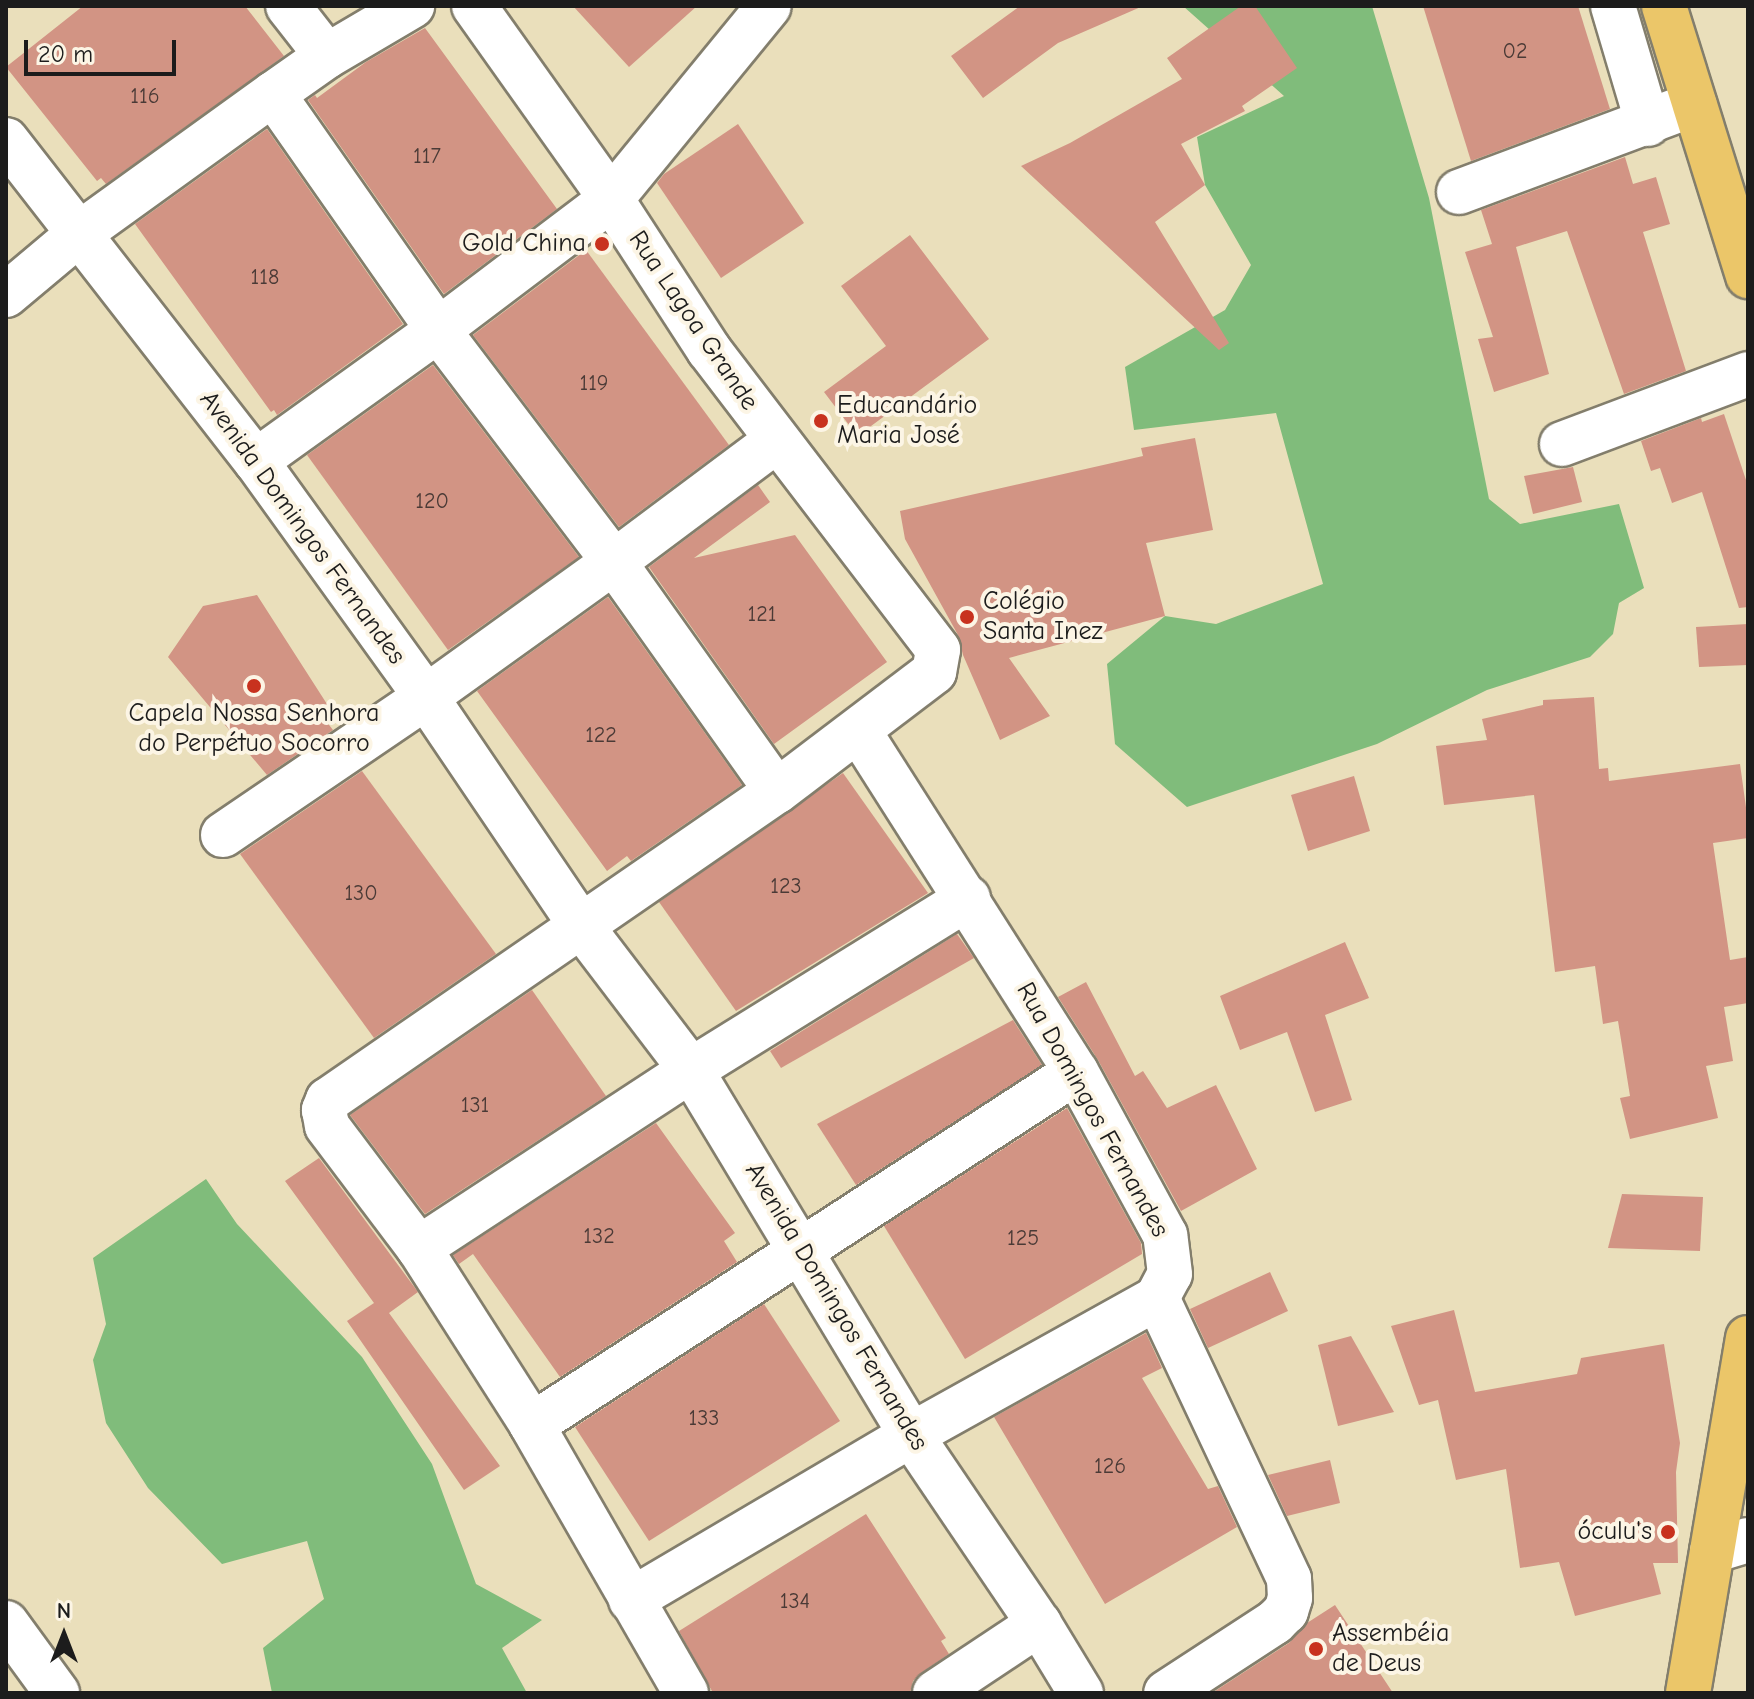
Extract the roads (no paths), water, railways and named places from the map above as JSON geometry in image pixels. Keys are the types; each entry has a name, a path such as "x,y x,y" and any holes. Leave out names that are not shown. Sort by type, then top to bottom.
{"main road":[{"path":"1664,6 1748,276"},
{"path":"1688,1693 1730,1545 1748,1338"}],"street":[{"path":"288,6 327,56"},
{"path":"6,295 80,233 273,94 327,56 412,6"},
{"path":"474,6 611,199"},
{"path":"256,461 438,330 611,199 769,6"},
{"path":"1613,6 1648,124"},
{"path":"273,94 438,330 614,562 777,791"},
{"path":"1459,192 1648,124 1694,104"},
{"name":"Avenida Domingos Fernandes","path":"6,140 256,461 426,697 582,927 691,1070 911,1435 1039,1624 1081,1693"},
{"name":"Rua Lagoa Grande","path":"611,199 709,350 776,441"},
{"path":"1562,444 1748,374"},
{"path":"223,835 426,697 776,441 938,650 934,672 859,731 325,1105 327,1126 419,1248 532,1425 686,1693"},
{"name":"Rua Domingos Fernandes","path":"859,731 1076,1072 1165,1235 1170,1274 1157,1298"},
{"path":"419,1248 691,1070 968,898"},
{"path":"532,1425 1076,1072"},
{"path":"631,1600 911,1435 1157,1298 1289,1579 1290,1598 1286,1611 1275,1622 1166,1693"},
{"path":"6,1623 57,1693"},
{"path":"935,1693 1039,1624"}],"place":[{"name":"Gold China","path":"602,244"},
{"name":"Educandário Maria José","path":"821,421"},
{"name":"Colégio Santa Inez","path":"967,617"},
{"name":"Capela Nossa Senhora do Perpétuo Socorro","path":"254,686"},
{"name":"óculu's","path":"1668,1532"},
{"name":"Assembéia de Deus","path":"1316,1649"}]}
